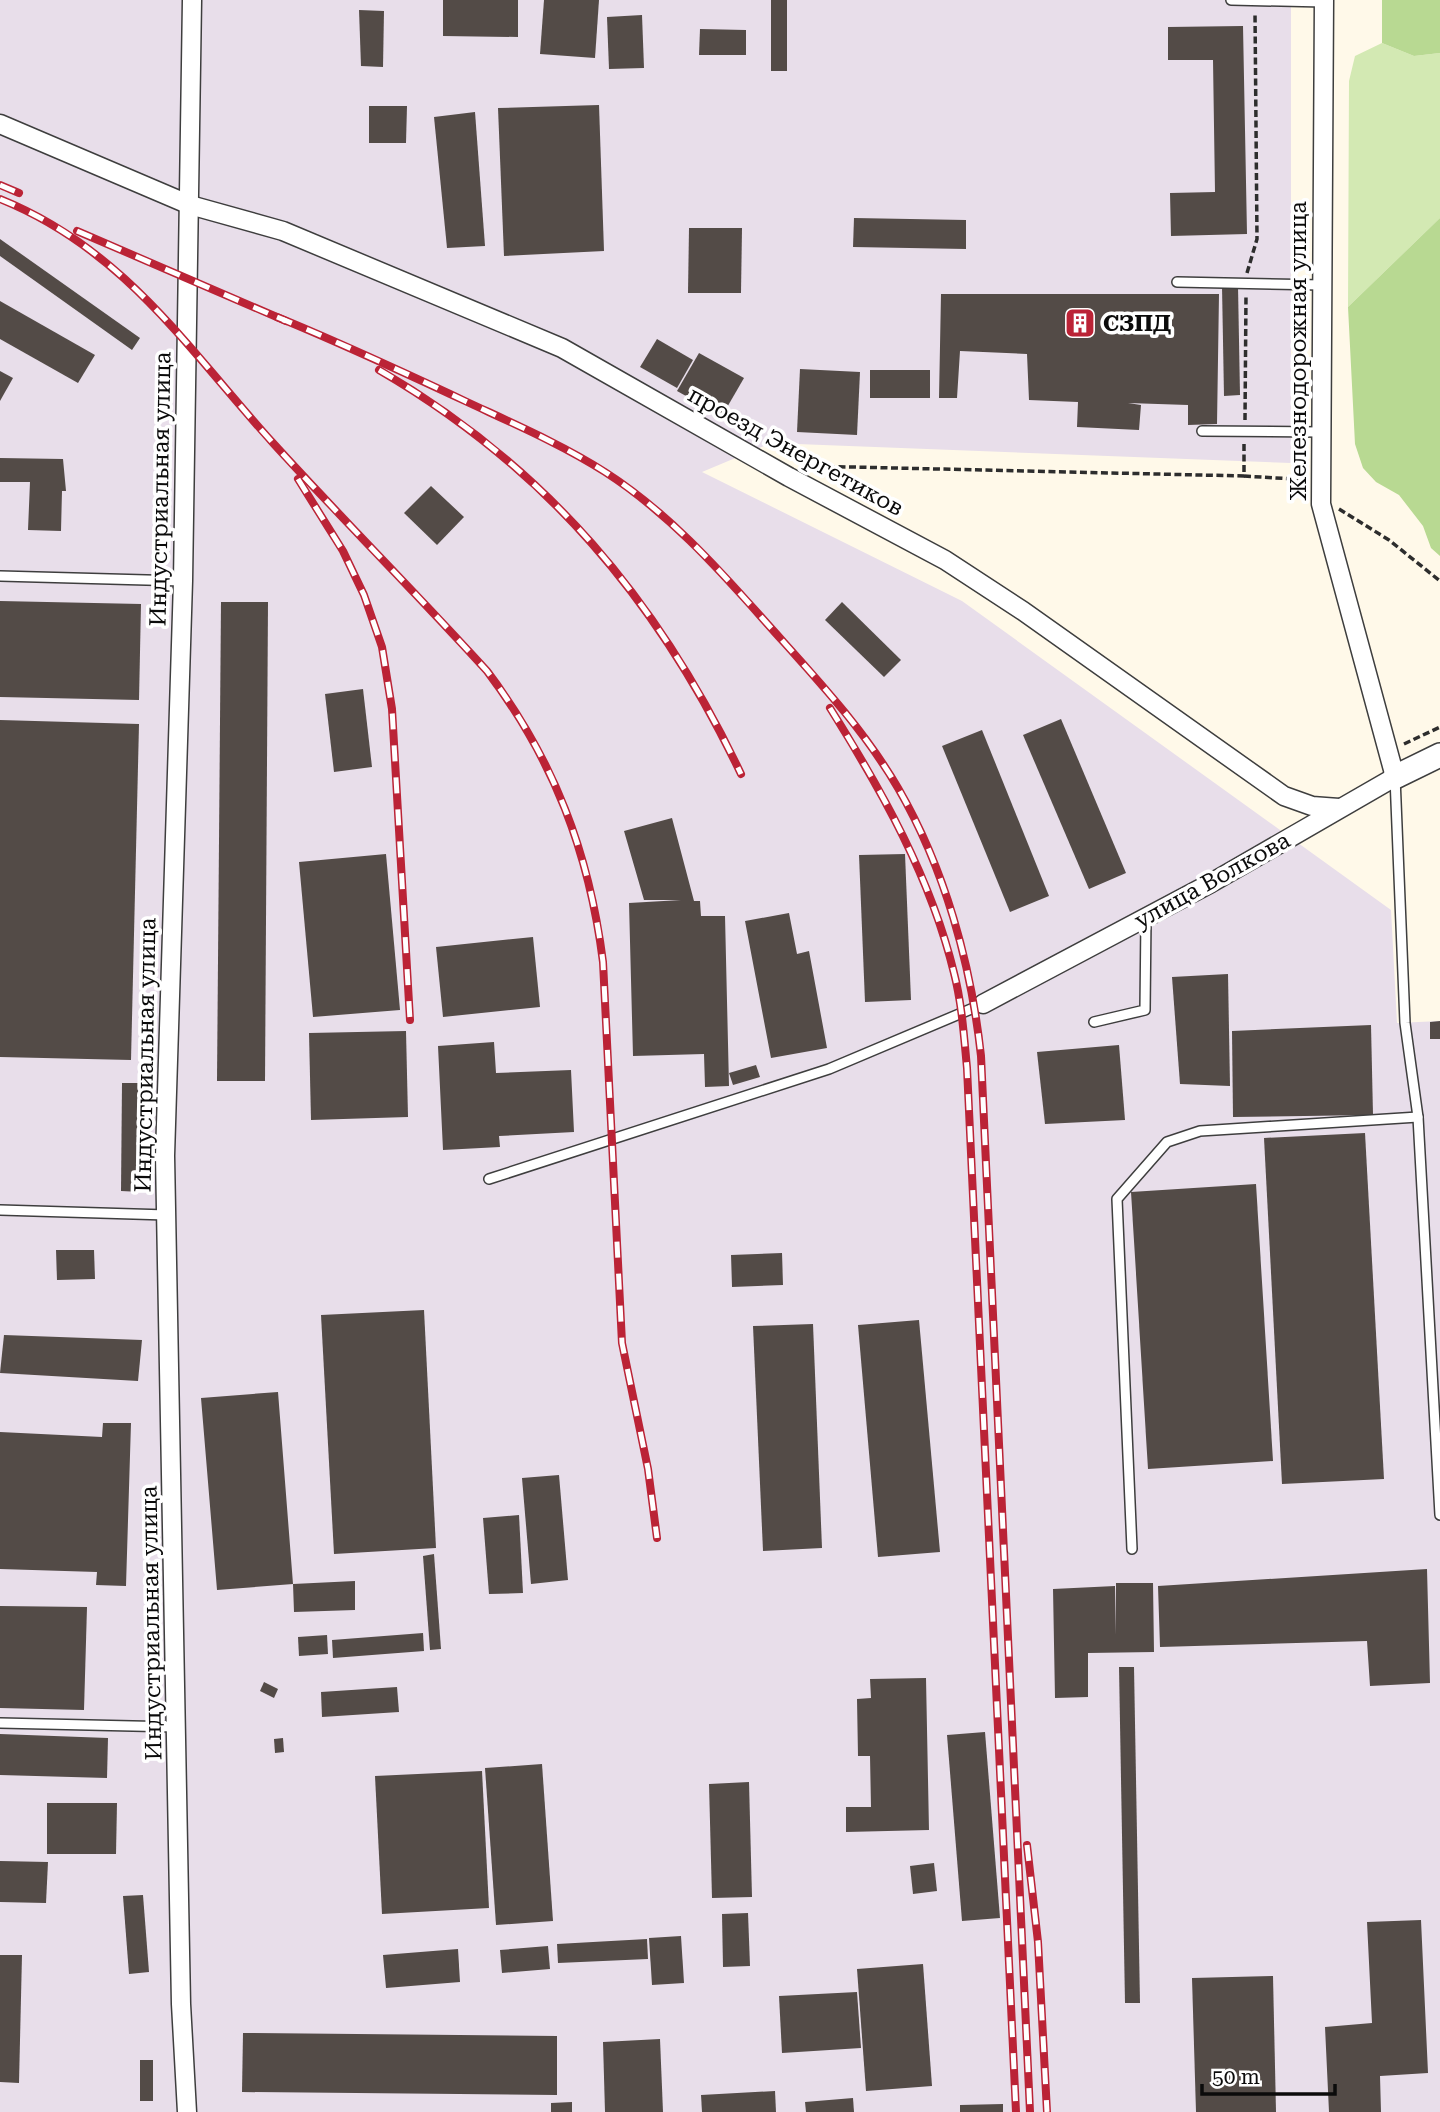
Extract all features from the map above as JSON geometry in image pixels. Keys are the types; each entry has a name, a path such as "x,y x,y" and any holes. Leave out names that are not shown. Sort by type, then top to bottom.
{"street":[{"name":"Индустриальная улица","path":"187,2112 181,2004 166,1142 183,581 192,0"},
{"name":"Железнодорожная улица","path":"1324,1 1321,496 1395,777"},
{"name":"проезд Энергетиков","path":"0,124 190,205 283,231 562,348 789,477 956,567 1283,796 1312,806 1339,808"},
{"name":"улица Волкова","path":"982,1004 1146,918 1339,808 1440,755"}],"lane":[{"path":"1231,0 1324,1"},
{"path":"1177,282 1322,285"},
{"path":"1202,431 1321,432"},
{"path":"0,576 183,581"},
{"path":"1395,777 1405,1023 1418,1117 1440,1515"},
{"path":"1094,1022 1145,1010 1146,918"},
{"path":"489,1180 829,1069 982,1004"},
{"path":"1132,1549 1117,1199 1167,1142 1200,1131 1418,1117"},
{"path":"0,1210 167,1215"},
{"path":"0,1723 177,1727"}],"path":[{"path":"1244,476 1247,284 1256,239 1255,2"},
{"path":"789,477 810,465 1294,479 1389,540 1440,581"},
{"path":"1389,751 1440,727"}],"shaded area":[{"path":"0,0 1291,0 1291,463 771,443 702,472 962,601 1391,910 1397,1023 1440,1021 1440,2112 0,2112"}],"green space":[{"path":"1382,0 1440,0 1440,53 1414,56 1382,43"},
{"path":"1382,43 1414,56 1440,53 1440,218 1348,307 1349,81 1355,56"},
{"path":"1440,218 1440,556 1431,548 1423,526 1399,495 1376,482 1363,468 1355,444 1348,307"}],"building":[{"path":"443,0 518,0 518,37 443,36"},
{"path":"544,0 599,0 595,58 540,54"},
{"path":"771,0 787,0 787,71 771,71"},
{"path":"359,10 384,11 383,67 361,66"},
{"path":"642,15 644,68 609,69 607,17"},
{"path":"1243,26 1247,234 1171,236 1170,193 1215,192 1213,60 1168,60 1168,27"},
{"path":"700,29 746,30 746,55 699,55"},
{"path":"599,105 604,251 504,256 498,108"},
{"path":"369,106 407,106 406,143 369,143"},
{"path":"475,112 485,246 447,248 434,117"},
{"path":"854,218 966,220 966,249 853,247"},
{"path":"689,228 742,228 741,293 688,293"},
{"path":"0,239 140,338 132,350 0,256"},
{"path":"1222,286 1238,286 1240,395 1224,396"},
{"name":"СЗПД","path":"941,294 1219,294 1217,424 1188,425 1188,405 1128,403 1141,405 1139,430 1077,427 1078,402 1029,400 1027,354 960,351 957,398 939,398"},
{"path":"0,301 95,355 78,383 0,339"},
{"path":"657,339 693,360 677,388 640,367"},
{"path":"699,353 744,378 722,416 677,391"},
{"path":"800,369 860,372 857,435 797,432"},
{"path":"870,370 930,370 930,398 870,398"},
{"path":"0,371 13,378 0,401"},
{"path":"0,458 63,459 66,491 62,491 61,531 28,530 30,482 0,482"},
{"path":"431,486 464,517 437,545 404,513"},
{"path":"0,601 141,604 139,700 0,697"},
{"path":"221,602 268,602 265,1081 217,1081"},
{"path":"842,602 901,660 884,677 825,620"},
{"path":"363,689 372,767 334,772 325,694"},
{"path":"1061,719 1126,873 1089,889 1023,735"},
{"path":"0,720 139,724 131,1060 0,1057"},
{"path":"982,730 1049,896 1010,912 942,746"},
{"path":"672,818 694,901 700,901 701,916 725,916 729,1086 705,1087 704,1054 633,1056 629,903 681,900 644,900 624,831"},
{"path":"386,854 400,1010 313,1017 299,862"},
{"path":"905,854 911,1000 865,1002 859,855"},
{"path":"789,913 797,954 809,951 827,1048 771,1058 745,921"},
{"path":"533,937 540,1007 443,1017 436,947"},
{"path":"1228,974 1230,1086 1180,1084 1172,977"},
{"path":"1440,1021 1440,1039 1430,1039 1430,1022"},
{"path":"1371,1025 1373,1115 1233,1117 1232,1031"},
{"path":"406,1031 408,1117 311,1120 309,1033"},
{"path":"494,1042 496,1073 571,1070 574,1132 499,1136 500,1147 443,1150 438,1046"},
{"path":"1119,1045 1125,1120 1045,1124 1037,1052"},
{"path":"756,1065 760,1077 733,1085 729,1073"},
{"path":"122,1083 141,1083 141,1192 121,1191"},
{"path":"1365,1133 1384,1479 1282,1484 1264,1138"},
{"path":"1256,1184 1273,1461 1148,1469 1131,1192"},
{"path":"56,1250 94,1250 95,1279 57,1280"},
{"path":"782,1253 783,1285 732,1287 731,1255"},
{"path":"424,1310 436,1548 334,1554 321,1315"},
{"path":"919,1320 940,1552 878,1557 858,1325"},
{"path":"813,1324 822,1548 763,1551 753,1326"},
{"path":"4,1335 142,1340 138,1381 0,1373"},
{"path":"278,1392 293,1584 217,1590 201,1398"},
{"path":"103,1423 131,1423 126,1586 96,1585 97,1572 0,1569 0,1432 102,1437"},
{"path":"559,1475 568,1580 531,1584 522,1478"},
{"path":"519,1515 523,1593 489,1594 483,1518"},
{"path":"434,1554 441,1649 430,1650 423,1556"},
{"path":"1427,1569 1430,1683 1370,1686 1367,1641 1160,1647 1158,1586"},
{"path":"355,1581 355,1610 294,1612 293,1584"},
{"path":"1116,1583 1153,1583 1154,1652 1088,1653 1088,1697 1055,1698 1053,1589 1115,1586 1116,1635"},
{"path":"0,1606 87,1607 84,1710 0,1708"},
{"path":"423,1633 424,1651 333,1658 332,1640"},
{"path":"327,1635 328,1654 299,1656 298,1637"},
{"path":"1119,1667 1134,1667 1140,2003 1125,2003"},
{"path":"926,1678 929,1830 846,1832 846,1807 871,1807 870,1756 858,1756 857,1699 871,1698 870,1679"},
{"path":"264,1682 278,1689 274,1698 260,1691"},
{"path":"397,1687 399,1712 322,1717 321,1692"},
{"path":"985,1732 1000,1918 962,1921 947,1735"},
{"path":"0,1734 108,1738 107,1778 0,1775"},
{"path":"283,1738 284,1752 275,1753 274,1739"},
{"path":"542,1764 553,1921 496,1925 485,1768"},
{"path":"482,1771 489,1908 382,1914 375,1776"},
{"path":"749,1782 752,1897 712,1898 709,1784"},
{"path":"47,1803 117,1803 116,1854 47,1854"},
{"path":"0,1861 48,1862 46,1903 0,1902"},
{"path":"934,1863 937,1891 913,1894 910,1866"},
{"path":"143,1895 149,1972 129,1974 123,1896"},
{"path":"748,1913 750,1966 723,1967 722,1914"},
{"path":"1421,1920 1428,2073 1380,2076 1381,2112 1329,2112 1325,2027 1372,2023 1367,1922"},
{"path":"681,1936 684,1983 652,1985 649,1938"},
{"path":"647,1939 648,1959 558,1963 557,1944"},
{"path":"548,1946 550,1969 502,1973 500,1950"},
{"path":"458,1949 460,1982 386,1988 383,1955"},
{"path":"0,1955 22,1955 19,2083 0,2082"},
{"path":"923,1964 932,2086 866,2091 857,1969"},
{"path":"1273,1976 1276,2112 1196,2112 1192,1978"},
{"path":"857,1992 861,2048 782,2053 779,1996"},
{"path":"243,2033 557,2036 557,2095 242,2092"},
{"path":"660,2039 663,2112 605,2112 603,2042"},
{"path":"140,2060 153,2060 153,2101 140,2101"},
{"path":"775,2091 776,2112 702,2112 701,2095"},
{"path":"853,2098 854,2112 806,2112 805,2102"},
{"path":"572,2102 572,2112 551,2112 551,2103"},
{"path":"1003,2104 1003,2112 960,2112 960,2105"}],"railway":[{"path":"0,185 19,193"},
{"path":"0,199 44,220 83,245 151,304 273,443 487,671 511,705 549,773 578,845 597,922 603,962 622,1343 648,1469 657,1538"},
{"path":"77,231 286,321"},
{"path":"277,317 554,443 605,472 649,504 727,579 852,722 898,788 929,851 963,952 981,1056 1030,2112"},
{"path":"379,370 439,408 494,450 545,495 592,544 634,596 673,652 709,711 741,774"},
{"path":"298,479 343,551 364,595 382,647 392,709 410,1020"},
{"path":"830,708 886,803 918,869 944,938 961,1009 967,1068 1016,2112"},
{"path":"1027,1845 1038,1942 1047,2112"}],"place":[{"name":"СЗПД","path":"1080,323"}]}
